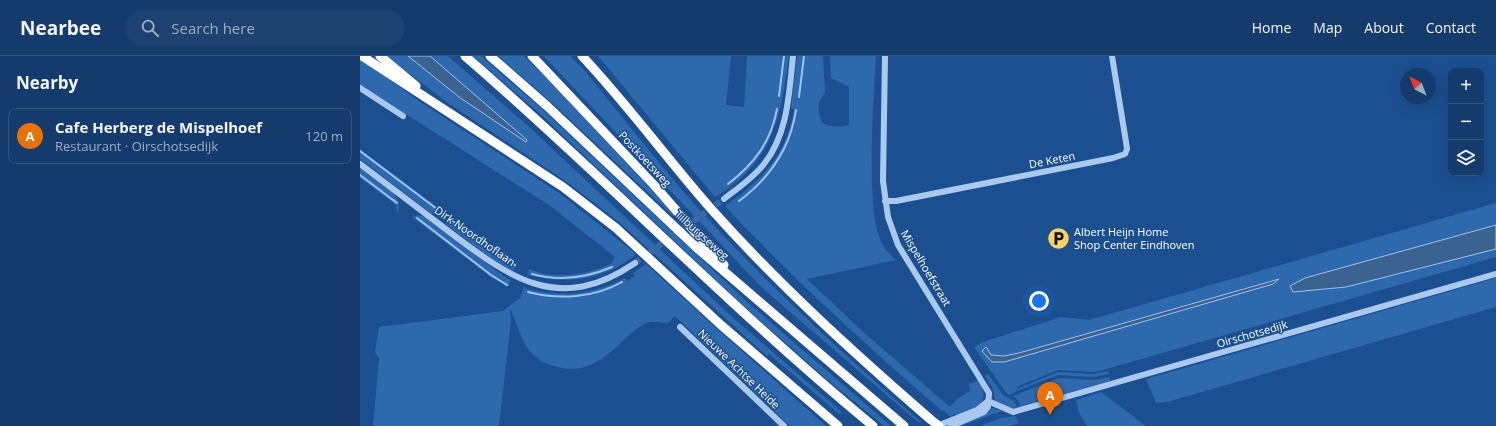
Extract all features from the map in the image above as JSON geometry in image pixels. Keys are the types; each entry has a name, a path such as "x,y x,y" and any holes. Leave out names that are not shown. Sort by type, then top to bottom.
{"highway":[{"path":"362,56 563,187 616,228 721,325 838,426"},
{"path":"380,56 441,108"},
{"path":"465,56 534,118 749,318 818,380 874,426"},
{"name":"Tilburgseweg","path":"490,56 547,106 697,248 904,426"},
{"name":"Postkoetsweg","path":"532,56 654,185 737,281"},
{"name":"Tilburgseweg","path":"582,56 714,212 774,276 851,351 938,426"}],"street":[{"path":"724,199 751,178 772,153 780,135 784,120 793,56"},
{"name":"Mispelhoefstraat","path":"886,56 883,173 888,217 898,244 988,389 988,401"},
{"name":"De Keten","path":"885,201 896,201 1113,158 1125,154 1127,148 1112,56"},
{"path":"360,88 403,116"},
{"name":"Dirk Noordhoflaan","path":"360,164 491,263 527,282 561,288 588,286 618,274 635,263"},
{"name":"Oirschotsedijk","path":"988,401 1013,412 1496,274"},
{"name":"Nieuwe Achtse Heide","path":"680,326 784,426"},
{"path":"938,426 977,410 988,401"},
{"path":"951,426 980,415 988,407 988,401"}],"shaded area":[{"path":"386,56 408,56 459,97 526,142 527,140 430,56 448,56 527,125 731,316 842,412 839,414 769,354 767,356 620,223 567,182 451,105"},
{"path":"408,56 430,56 527,140 526,142 459,97"},
{"path":"473,56 481,56 543,110 746,301 891,426 884,426 823,376 742,305 539,113"},
{"path":"498,56 524,56 561,93 675,215 673,216 551,102"},
{"path":"544,56 570,56 585,71 675,182 732,245 811,323 921,422 919,423 761,287"},
{"path":"598,56 731,56 726,105 744,107 747,56 789,56 782,99 771,136 762,153 750,169 735,183 715,197"},
{"path":"797,56 823,56 825,93 819,103 819,115 822,122 825,124 839,127 849,125 849,87 831,78 830,56 876,56 872,136 872,184 875,221 881,241 887,251 896,260 807,279 861,330 950,407 956,400 970,391 969,383 979,380 982,388 983,400 971,410 957,416 956,414 952,415 952,418 943,410 942,411 830,311 777,260 725,206 761,176 779,153 791,126 794,109 791,109"},
{"path":"360,58 419,101 559,193 636,254 612,270 585,278 557,280 529,275 527,277 529,269 560,275 571,275 593,271 612,263 615,257 549,205 360,85"},
{"path":"360,149 437,207 432,214 360,159"},
{"path":"360,168 388,187 393,193 399,206 397,214 396,205 360,178"},
{"path":"1496,203 1496,225 1305,278 1293,292 1346,287 1496,249 1496,257 1103,370 1095,372 1058,370 1018,386 1016,392 1009,395 974,347 983,342 1061,317 1089,320","holes":["1278,279 1004,362 992,362 982,351 986,347 991,355 1004,356 1019,353"]},
{"path":"418,215 424,216 498,272 511,280 508,287 492,278 412,217"},
{"path":"450,217 503,257 517,264 513,271 492,259 446,224"},
{"path":"1496,225 1496,249 1346,287 1293,292 1290,286 1305,278"},
{"path":"646,264 826,426 790,426 675,316 668,323 649,322 637,328 613,350 598,361 581,368 572,369 549,365 532,354 522,338 510,308 511,321 499,426 373,426 379,358 375,352 379,327 503,311 521,297 524,285 525,288 538,291 563,294 601,288 625,278 627,281 635,276 633,273"},
{"path":"1496,278 1496,307 1167,402 1156,403 1146,379"},
{"path":"1279,279 1273,284 1004,362 992,362 982,351 986,347 991,355 1004,356 1019,353"},
{"path":"1108,371 1109,374 1093,377 1058,375 1017,391 1019,388 1058,372 1093,374"},
{"path":"988,374 1003,395 1014,401 1017,407 1012,409 995,401 993,389 985,376"},
{"path":"1110,377 1110,381 1020,406 1018,400 1013,396 1059,378 1094,380"},
{"path":"1101,392 1146,426 1087,426 1079,413 1076,400"},
{"path":"992,408 1002,411 961,426 956,426 987,413"},
{"path":"1015,416 1019,423 1011,426 980,426 1001,418"}],"waterway":[{"path":"779,96 784,56"},
{"path":"799,97 804,56"},
{"path":"728,184 746,168 766,142 777,109"},
{"path":"739,201 760,183 777,162 789,137 796,110"},
{"path":"360,151 437,209"},
{"path":"360,175 397,203"},
{"path":"417,218 491,275 507,285"},
{"path":"450,219 501,258 515,265"},
{"path":"532,274 553,278 573,278 592,274 612,267"},
{"path":"528,292 540,295 564,297 576,296 600,291 622,282"}],"tunnel":[{"path":"635,263 724,199"}],"place":[{"name":"Albert Heijn Home Shop Center Eindhoven","path":"1058,238"},
{"name":"Cafe Herberg de Mispelhoef","path":"1050,415"}]}
